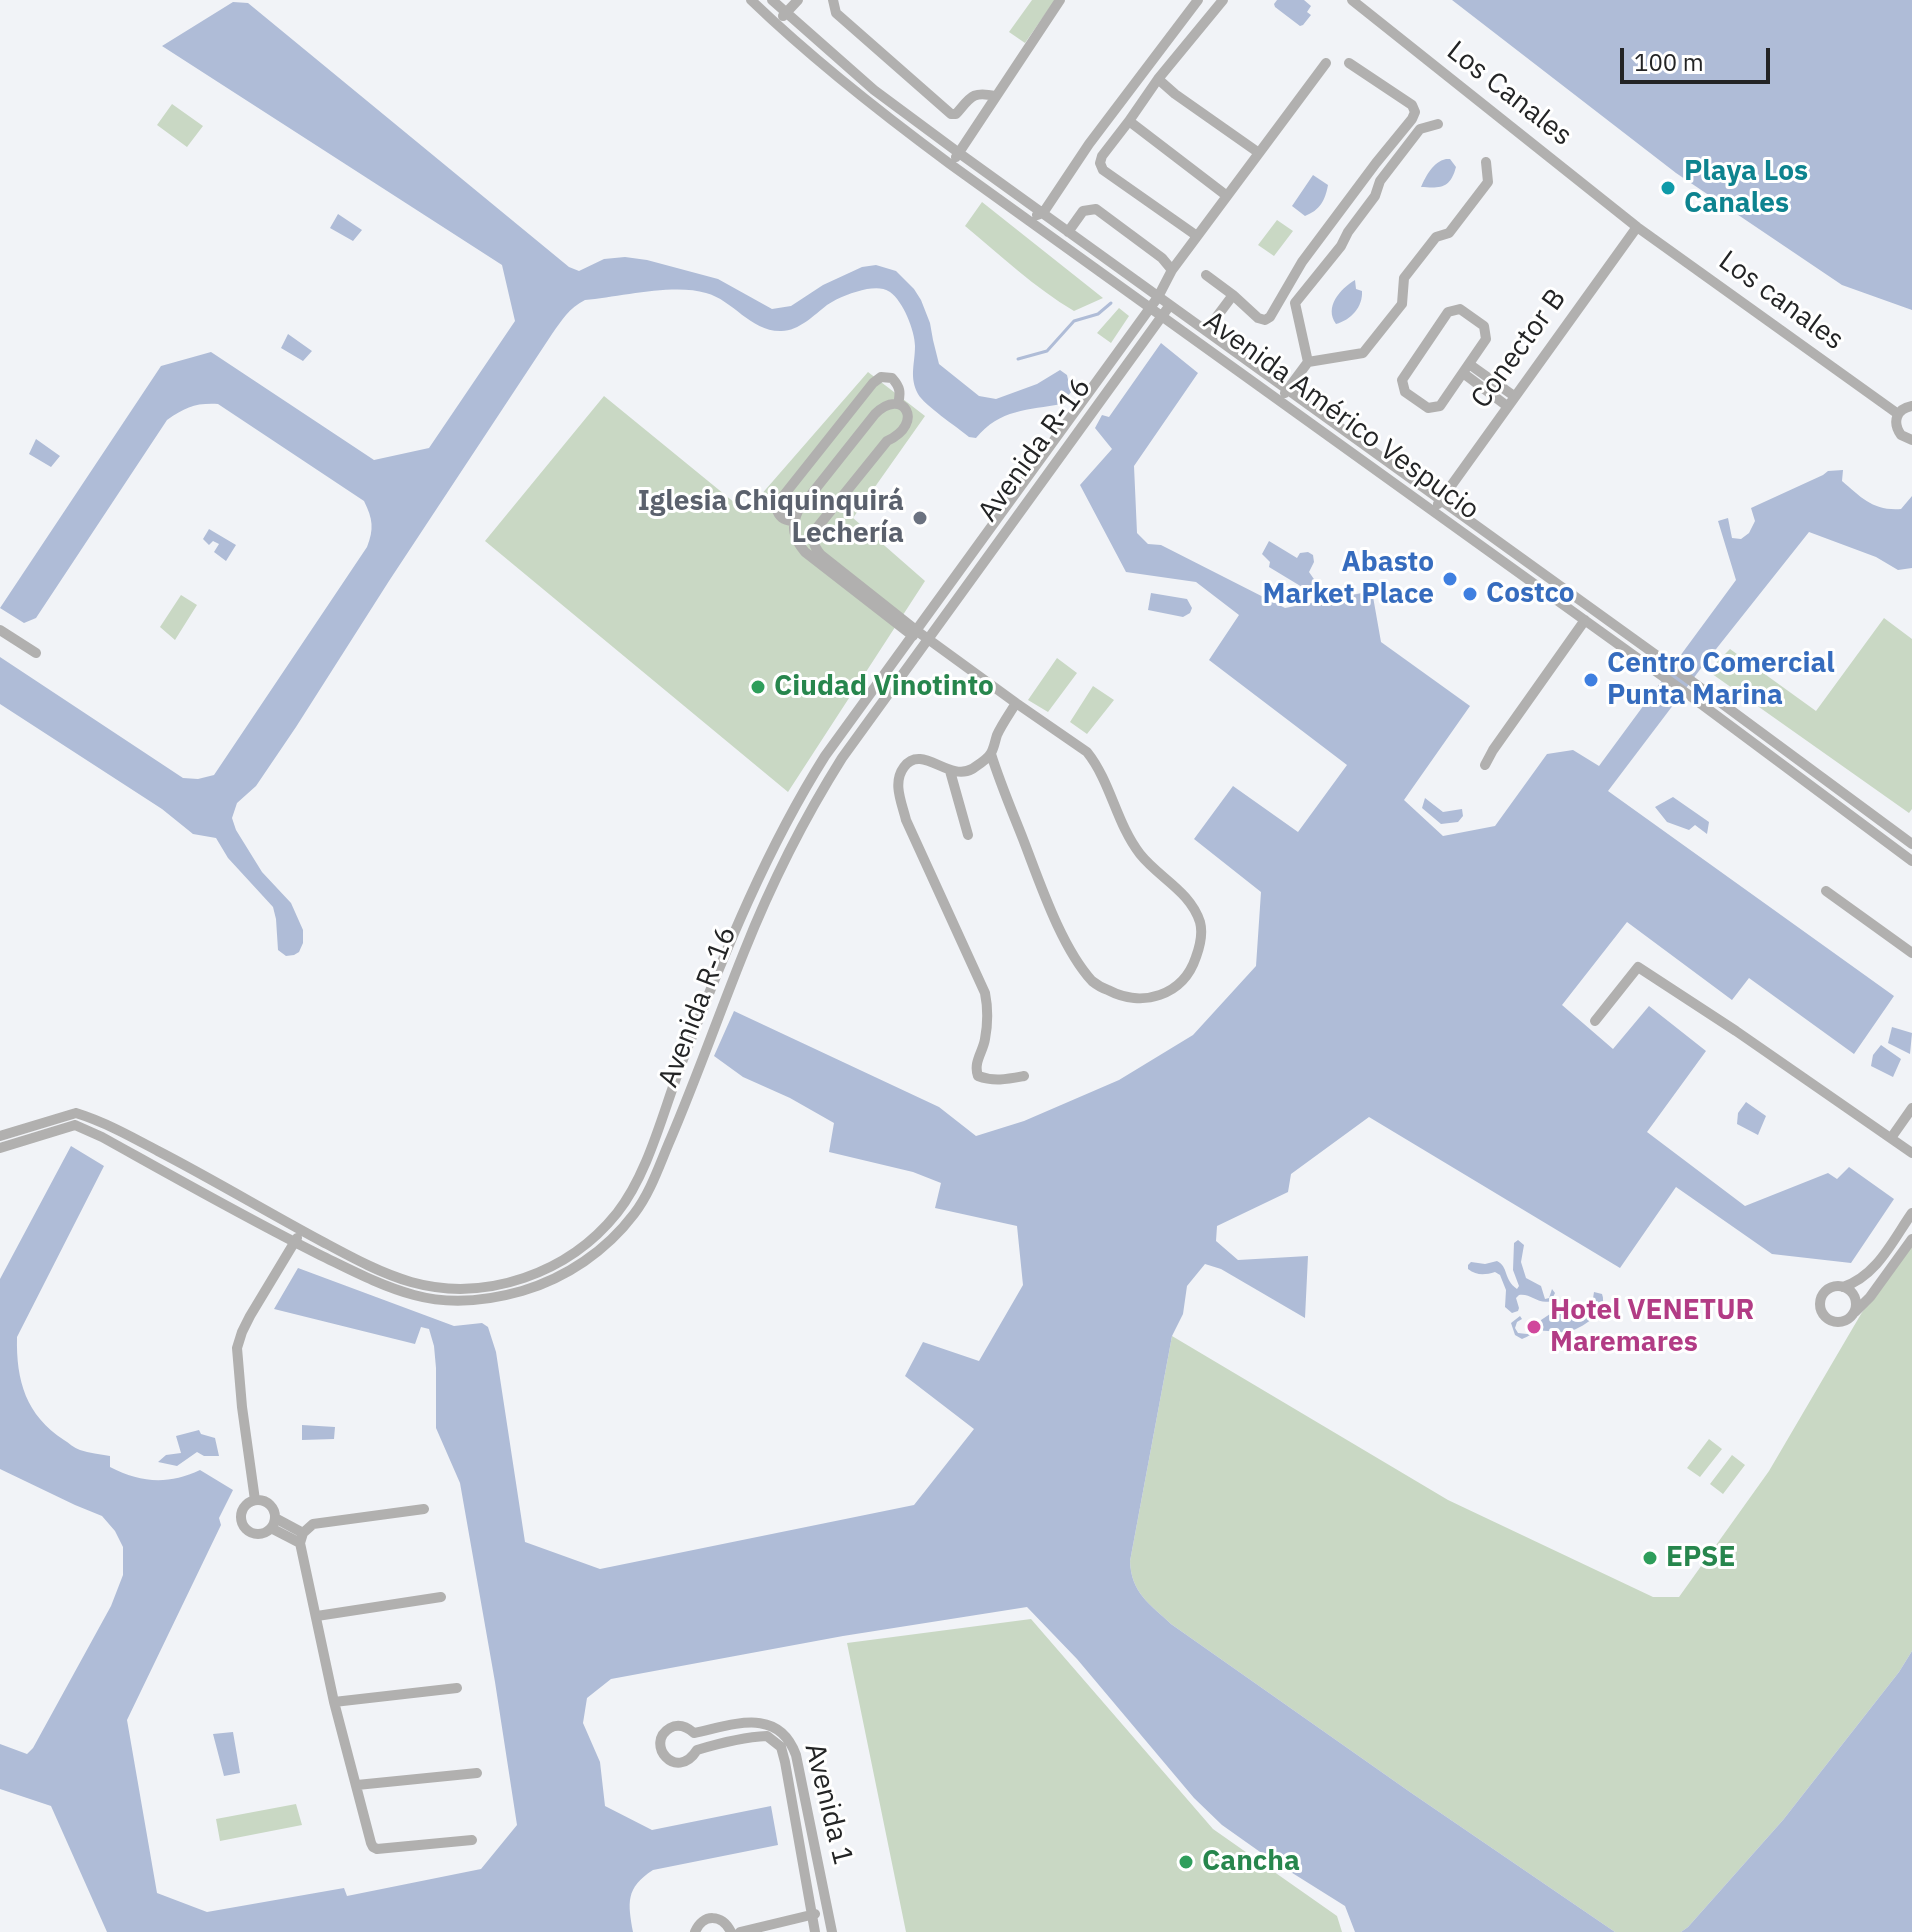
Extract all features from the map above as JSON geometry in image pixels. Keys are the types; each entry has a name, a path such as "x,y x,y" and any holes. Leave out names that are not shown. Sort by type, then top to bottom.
{"street":[{"name":"Avenida Américo Vespucio","path":"751,0 866,101 951,165 1693,698 1912,861"},
{"name":"Avenida Américo Vespucio","path":"772,0 874,90 959,153 1663,660 1912,844"},
{"path":"776,24 798,0"},
{"path":"833,0 836,13 951,114 956,114 972,96 982,93 995,96"},
{"path":"951,165 1060,0"},
{"path":"1026,218 1043,213 1089,144 1198,0"},
{"path":"1197,236 1103,170 1100,163 1158,79 1223,0"},
{"name":"Los Canales","path":"1352,0 1637,227"},
{"name":"Avenida R-16","path":"76,1113 106,1124 207,1176 368,1265 410,1282 442,1289 483,1288 534,1275 577,1252 617,1213 633,1189 702,1011 759,879 783,828 825,756 1158,297 1172,270 1326,63"},
{"path":"1206,275 1258,318 1265,320 1270,317 1302,262 1412,119 1415,112 1412,105 1349,63"},
{"path":"1158,79 1259,153"},
{"path":"1129,121 1227,196"},
{"path":"1308,362 1295,303 1341,246 1375,196 1380,181 1420,129 1438,124"},
{"path":"1278,401 1308,362 1363,353 1402,304 1404,278 1436,237 1449,233 1488,182 1486,162"},
{"path":"1068,232 1083,211 1096,209 1162,258 1172,270"},
{"name":"Conector B","path":"1432,512 1637,227"},
{"name":"Los canales","path":"1637,227 1898,414"},
{"path":"1206,331 1233,295"},
{"name":"Avenida R-16","path":"75,1125 294,1242 367,1278 415,1296 441,1301 471,1301 547,1284 607,1243 646,1196 686,1103 747,943 797,833 842,758 1170,305"},
{"path":"1460,309 1484,326 1486,339 1466,368 1440,406 1428,408 1405,392 1402,380 1448,312 1460,309"},
{"path":"1466,368 1510,401"},
{"path":"793,521 779,515 776,508 780,500 873,383 881,377 892,378 898,385 898,404"},
{"path":"915,633 821,555 814,547 813,538 816,529 887,441 897,436 908,423 905,408 890,403 875,414 798,511 793,521 797,542 805,552 915,633 928,639 1087,752 1096,763 1119,817 1141,855 1176,886 1191,904 1200,922 1199,949 1192,970 1183,981 1156,997 1129,999 1095,984 1069,947 991,754 997,735 1016,703"},
{"path":"1912,406 1902,410 1896,419 1897,430 1912,440"},
{"path":"956,575 968,584"},
{"path":"1485,765 1585,620"},
{"path":"0,630 36,653"},
{"path":"991,754 968,771 960,773 928,760 915,759 906,763 898,790 906,820 985,993 989,1010 985,1041 975,1068 978,1076 998,1080 1024,1076"},
{"path":"950,771 968,835"},
{"path":"1826,891 1912,953"},
{"path":"1595,1021 1638,967 1912,1153"},
{"path":"1891,1138 1912,1108"},
{"path":"0,1136 76,1113 75,1125 0,1148"},
{"path":"633,1189 646,1196"},
{"path":"1843,1287 1863,1278 1874,1268 1912,1213"},
{"path":"255,1500 237,1348 250,1316 301,1230"},
{"path":"1855,1312 1856,1300 1849,1289 1832,1287 1820,1299 1821,1312 1829,1321 1839,1323 1848,1320 1870,1297 1912,1239"},
{"path":"1874,1268 1886,1276"},
{"path":"255,1500 272,1506 273,1523 264,1533 256,1534 244,1526 241,1518 242,1510 255,1500"},
{"path":"424,1509 313,1524 302,1538 334,1702 373,1847 472,1840"},
{"path":"273,1523 302,1538"},
{"path":"317,1616 441,1597"},
{"path":"334,1702 457,1688"},
{"name":"Avenida 1","path":"815,1932 781,1747 767,1736 755,1736 719,1743 697,1750 692,1758 683,1763 673,1762 660,1747 667,1729 686,1727 694,1733 754,1721 767,1723 791,1740 832,1932"},
{"path":"694,1733 697,1750"},
{"path":"357,1785 477,1773"},
{"path":"796,1829 811,1827"},
{"path":"740,1932 828,1912"},
{"path":"695,1932 702,1922 712,1918 723,1921 731,1932"}],"green space":[{"path":"1032,0 1055,0 1025,43 1009,32"},
{"path":"172,104 203,126 187,147 157,125"},
{"path":"982,202 1103,298 1074,311 1032,282 965,226"},
{"path":"1277,220 1293,231 1274,256 1258,245"},
{"path":"1119,308 1129,316 1111,343 1097,333"},
{"name":"Ciudad Vinotinto","path":"868,372 925,416 853,518 925,581 788,792 485,541 604,396 746,512"},
{"path":"181,595 197,605 175,640 160,627"},
{"path":"1884,618 1912,639 1912,809 1909,813 1708,671 1730,649 1816,711"},
{"path":"1057,658 1077,673 1048,712 1028,700"},
{"path":"1093,686 1114,700 1087,734 1070,722"},
{"path":"1912,1239 1912,1651 1899,1672 1783,1820 1681,1932 1615,1932 1171,1624 1149,1604 1134,1582 1130,1561 1172,1336 1448,1500 1653,1597 1679,1597 1769,1471 1861,1314"},
{"path":"1709,1439 1722,1449 1700,1477 1687,1468"},
{"path":"1732,1455 1745,1465 1723,1494 1710,1484"},
{"path":"1031,1619 1213,1829 1337,1916 1342,1932 906,1932 847,1643"},
{"path":"296,1804 302,1825 220,1841 216,1819"}],"water":[{"path":"1277,0 1304,0 1311,6 1307,12 1311,15 1300,26 1275,7"},
{"path":"1452,0 1912,0 1912,310 1842,285 1676,173"},
{"path":"233,2 248,3 569,267 579,271 604,259 625,257 647,260 718,279 772,309 791,306 823,285 862,267 876,265 896,271 914,289 930,323 939,364 979,396 996,399 1037,384 1060,370 1067,375 1069,384 1074,388 1062,404 1005,416 985,428 976,438 969,437 918,394 913,376 915,346 911,325 895,296 884,289 867,289 846,295 787,331 769,330 716,297 693,290 646,292 579,303 552,334 256,786 237,803 232,818 236,830 262,872 291,903 303,930 299,952 286,956 278,950 273,907 228,858 216,838 193,834 162,809 0,704 0,657 183,778 198,779 214,775 367,547 372,524 364,501 218,404 191,407 167,420 36,618 24,623 0,608 161,366 211,352 374,460 429,448 515,321 502,265 162,46"},
{"path":"1450,159 1456,167 1451,180 1444,186 1421,187 1434,166"},
{"path":"1313,175 1328,185 1321,204 1305,216 1292,206"},
{"path":"338,214 362,230 353,241 330,228"},
{"path":"1355,280 1356,289 1362,291 1358,307 1351,316 1336,324 1332,311 1335,299"},
{"path":"288,334 312,351 303,361 281,348"},
{"path":"1161,343 1198,373 1134,466 1137,533 1148,544 1161,545 1285,608 1372,591 1381,642 1470,706 1404,800 1443,836 1495,826 1547,754 1573,750 1599,766 1736,580 1718,521 1728,518 1732,538 1741,539 1749,533 1755,521 1751,508 1828,471 1843,470 1842,481 1868,502 1883,508 1901,509 1912,496 1912,568 1898,570 1876,557 1809,532 1608,791 1894,996 1854,1054 1749,978 1732,1000 1627,922 1562,1005 1613,1049 1649,1006 1706,1051 1647,1132 1745,1206 1828,1173 1837,1179 1849,1167 1894,1199 1851,1263 1772,1254 1676,1187 1620,1268 1369,1117 1291,1174 1288,1192 1217,1226 1216,1241 1238,1260 1308,1256 1305,1318 1221,1269 1205,1264 1187,1286 1183,1314 1172,1336 1130,1561 1134,1582 1143,1597 1171,1624 1615,1932 1355,1932 1345,1906 1222,1825 1194,1798 1077,1659 1027,1607 843,1636 611,1679 587,1698 583,1723 600,1762 605,1806 652,1830 771,1806 778,1845 653,1870 633,1890 630,1913 633,1932 107,1932 51,1806 0,1789 0,1744 27,1754 33,1748 111,1606 123,1575 123,1547 102,1516 0,1469 0,1279 71,1146 104,1166 17,1337 21,1382 26,1396 40,1420 51,1430 78,1449 110,1456 110,1467 121,1472 144,1479 166,1480 200,1470 233,1490 219,1518 221,1525 127,1720 157,1893 207,1912 344,1888 347,1896 481,1869 517,1825 460,1483 436,1428 436,1368 429,1329 421,1327 415,1344 274,1309 298,1268 454,1326 482,1323 488,1327 496,1352 525,1542 600,1569 914,1505 974,1429 905,1376 923,1342 979,1361 1023,1285 1017,1226 935,1208 941,1183 913,1172 829,1152 834,1123 790,1098 743,1077 714,1056 734,1011 939,1107 976,1136 1024,1121 1119,1080 1193,1035 1256,966 1261,892 1194,839 1233,786 1298,832 1347,765 1209,660 1239,615 1196,582 1126,572 1080,485 1112,449 1095,428 1102,415 1109,417"},
{"path":"36,439 60,456 51,467 29,454"},
{"path":"209,529 236,545 226,561 214,552 219,544 213,541 209,545 203,539"},
{"path":"1269,541 1297,558 1300,553 1313,555 1314,562 1309,572 1316,582 1312,588 1307,590 1269,567 1270,562 1262,554"},
{"path":"1151,593 1187,599 1192,608 1190,613 1183,617 1148,610"},
{"path":"1673,797 1709,822 1707,834 1695,825 1689,830 1667,822 1655,807"},
{"path":"1425,798 1443,812 1462,809 1463,816 1458,822 1441,824 1422,808"},
{"path":"1892,1027 1912,1033 1910,1054 1888,1043"},
{"path":"1881,1045 1901,1059 1893,1077 1871,1066 1873,1055"},
{"path":"1746,1102 1766,1116 1758,1135 1737,1124 1738,1113"},
{"path":"1518,1240 1524,1245 1521,1262 1526,1278 1541,1286 1545,1299 1549,1298 1552,1289 1555,1293 1551,1301 1546,1302 1519,1295 1516,1298 1518,1311 1512,1313 1505,1307 1506,1290 1500,1275 1495,1272 1475,1273 1468,1269 1468,1265 1471,1262 1485,1264 1497,1261 1517,1289 1519,1286 1513,1270 1514,1243"},
{"path":"1594,1292 1602,1294 1601,1307 1592,1319 1579,1328 1566,1332 1540,1331 1522,1339 1515,1335 1511,1323 1520,1316 1522,1319 1515,1328 1518,1333 1527,1334 1559,1308 1585,1314 1592,1305"},
{"path":"302,1425 335,1427 334,1439 302,1440"},
{"path":"199,1430 201,1434 215,1438 219,1456 204,1456 197,1452 177,1466 158,1462 166,1455 181,1453 176,1436"},
{"path":"1912,1651 1912,1932 1681,1932 1783,1820 1899,1672"},
{"path":"233,1732 240,1773 224,1776 213,1734"}],"waterway":[{"path":"1018,359 1047,351 1074,321 1098,314 1111,303"}],"place":[{"name":"Playa Los Canales","path":"1668,188"},
{"name":"Iglesia Chiquinquirá Lechería","path":"920,518"},
{"name":"Abasto Market Place","path":"1450,579"},
{"name":"Costco","path":"1470,594"},
{"name":"Centro Comercial Punta Marina","path":"1591,680"},
{"name":"Ciudad Vinotinto","path":"758,687"},
{"name":"Hotel VENETUR Maremares","path":"1534,1327"},
{"name":"EPSE","path":"1650,1558"},
{"name":"Cancha","path":"1186,1862"}]}
